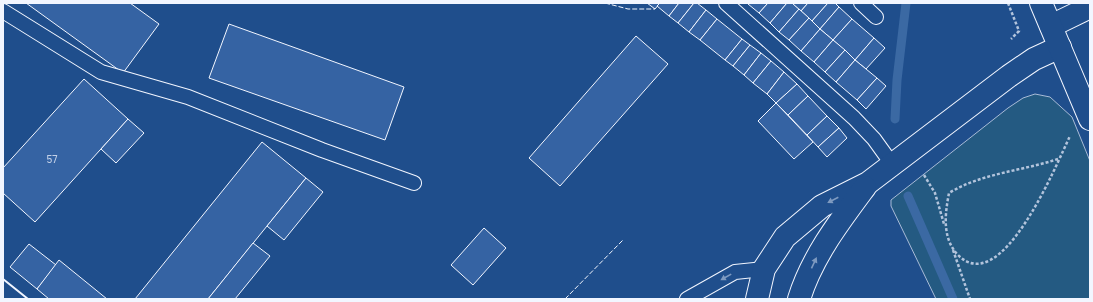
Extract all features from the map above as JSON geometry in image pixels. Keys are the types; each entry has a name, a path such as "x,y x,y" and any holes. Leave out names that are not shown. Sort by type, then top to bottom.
{"street":[{"path":"1041,3 1090,118"},
{"path":"1051,26 1090,7"},
{"path":"757,299 764,269 785,237 806,219 822,206 868,182 1009,76 1034,59 1060,47"},
{"path":"799,299 818,255 868,182"}],"lane":[{"path":"726,3 854,118 874,139 900,158"},
{"path":"861,3 876,17"},
{"path":"3,10 101,72 188,97 322,150 414,182"},
{"path":"687,299 735,272 764,269"}],"path":[{"path":"952,248 962,259 975,265 990,262 1002,253 1016,237 1075,125 1090,118"},
{"path":"900,158 935,193 970,299"},
{"path":"945,227 946,210 950,193 964,184 1013,171 1036,167 1058,159"}],"shaded area":[{"path":"1035,94 1050,97 1072,117 1090,161 1090,299 936,299 891,206 891,200 1008,108 1023,98"}],"building":[{"path":"26,3 130,3 159,24 123,73"},
{"path":"647,3 660,3 655,9"},
{"path":"660,3 679,3 669,16 657,6"},
{"path":"679,3 694,3 678,23 669,16"},
{"path":"694,3 697,3 706,10 689,32 678,23"},
{"path":"768,3 759,13 748,4"},
{"path":"768,3 787,3 770,23 759,13"},
{"path":"787,3 792,3 799,9 779,32 770,23"},
{"path":"792,3 808,3 801,11"},
{"path":"808,3 828,3 812,21 801,11"},
{"path":"828,3 835,3 839,7 820,29 812,21"},
{"path":"839,7 852,19 833,40 820,29"},
{"path":"799,9 809,18 789,40 779,32"},
{"path":"706,10 717,19 700,40 689,32"},
{"path":"809,18 820,29 801,51 789,40"},
{"path":"717,19 742,39 725,60 700,40"},
{"path":"852,19 874,38 855,60 833,40"},
{"path":"229,24 404,87 385,140 209,78"},
{"path":"820,29 833,40 814,62 801,51"},
{"path":"636,36 668,64 560,186 529,158"},
{"path":"874,38 885,48 866,69 855,60"},
{"path":"742,39 750,45 733,66 725,60"},
{"path":"833,40 845,50 825,72 814,62"},
{"path":"750,45 761,53 744,75 733,66"},
{"path":"845,50 855,60 836,82 825,72"},
{"path":"761,53 771,61 753,83 744,75"},
{"path":"855,60 877,78 857,100 836,82"},
{"path":"771,61 784,72 767,94 753,83"},
{"path":"784,72 797,84 776,103 767,94"},
{"path":"877,78 886,86 866,109 857,100"},
{"path":"84,79 128,119 35,222 3,193 3,168"},
{"path":"797,84 808,96 788,115 776,103"},
{"path":"808,96 827,116 807,135 788,115"},
{"path":"776,103 813,142 794,159 758,121"},
{"path":"827,116 839,128 818,147 807,135"},
{"path":"128,119 144,133 116,163 101,149"},
{"path":"839,128 847,138 827,157 818,147"},
{"path":"262,142 306,178 208,299 135,299"},
{"path":"306,178 323,192 284,240 267,226"},
{"path":"484,228 506,248 473,285 451,265"},
{"path":"253,243 270,256 235,299 208,299"},
{"path":"29,244 56,265 37,289 10,267"},
{"path":"59,260 107,299 49,299 37,289"}],"waterway":[{"path":"895,119 897,80 906,3"},
{"path":"908,196 953,299"}],"fence":[{"path":"605,3 628,9 655,9"},
{"path":"565,299 623,240"}],"wall":[{"path":"3,279 28,299"}]}
